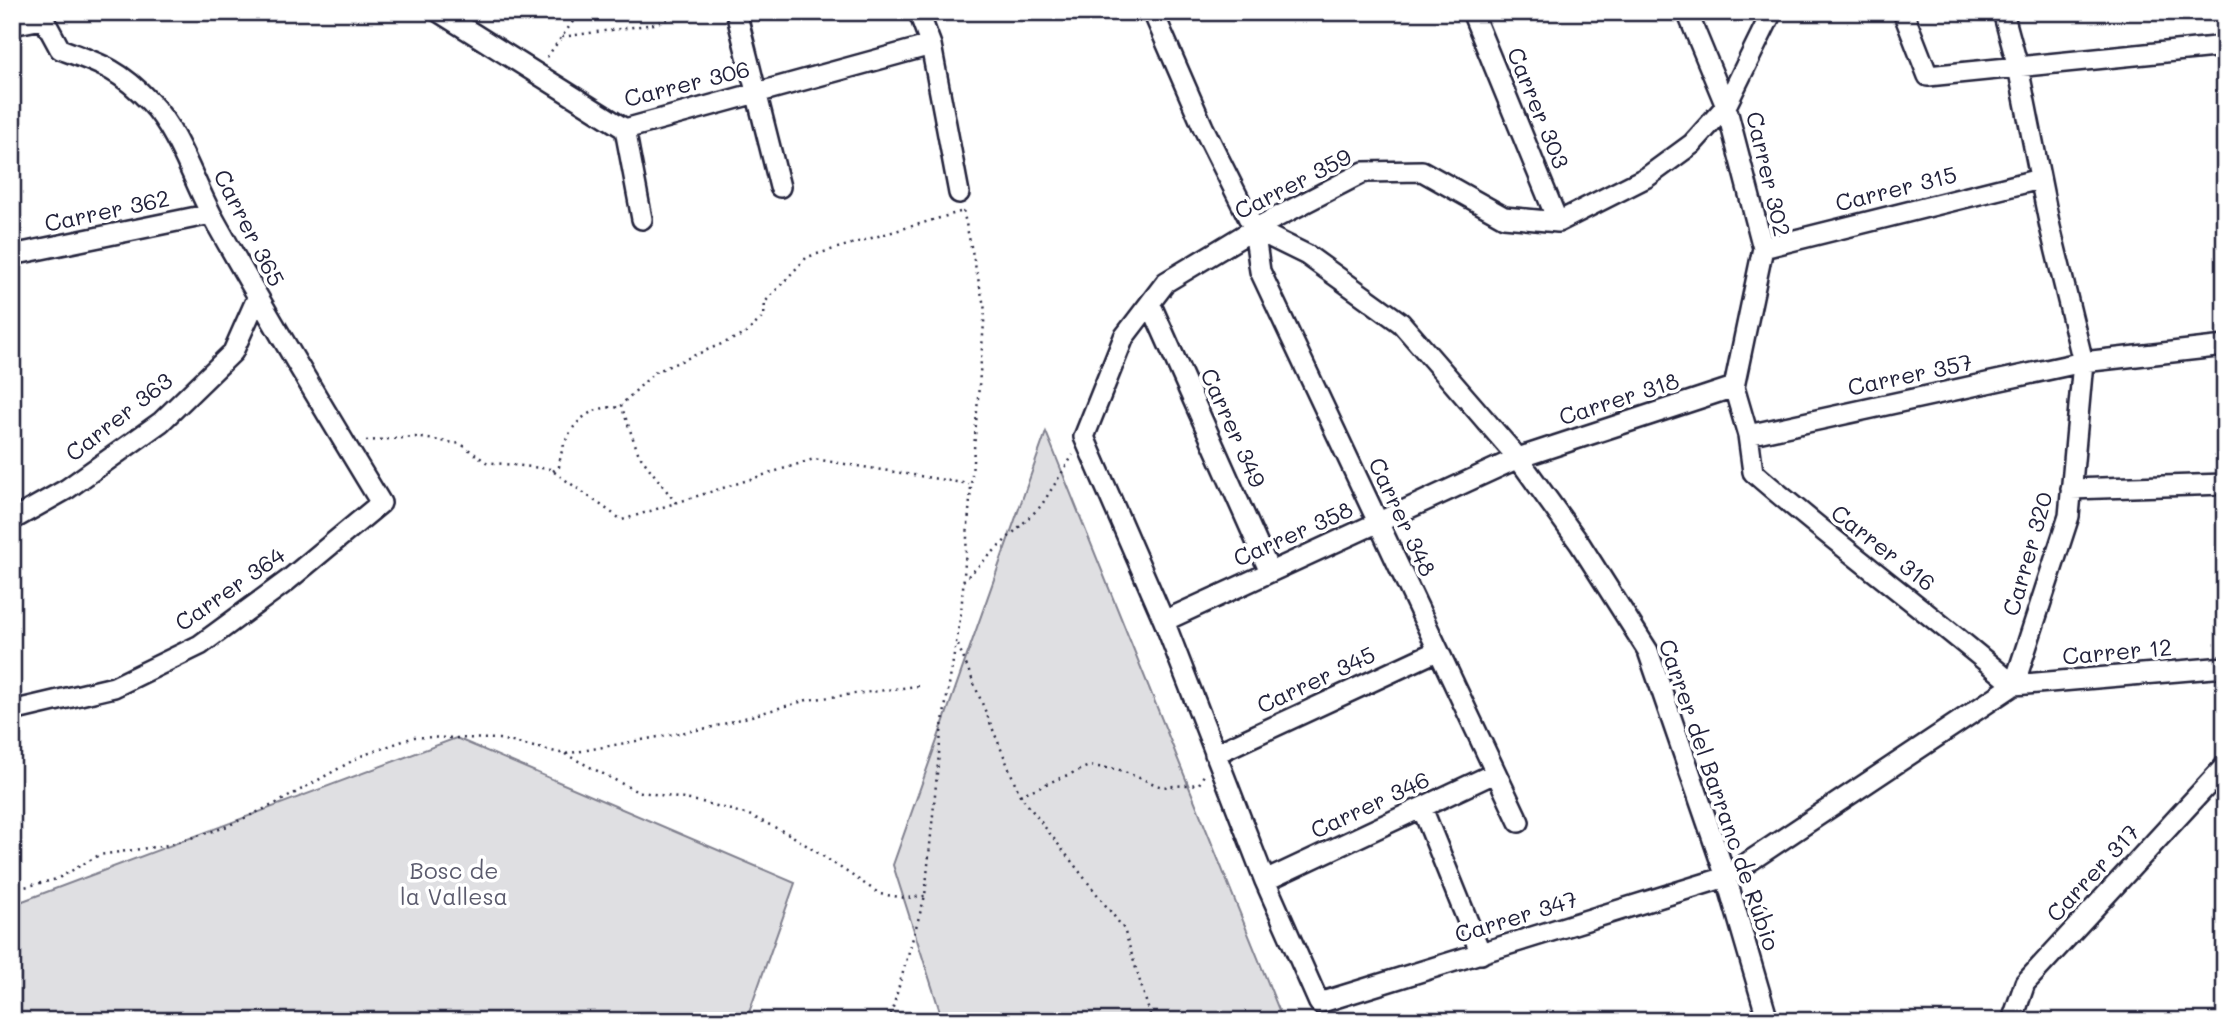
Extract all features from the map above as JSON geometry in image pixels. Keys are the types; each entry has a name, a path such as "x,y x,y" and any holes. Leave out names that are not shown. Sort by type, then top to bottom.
{"street":[{"name":"Carrer 306","path":"439,12 625,129 931,45"},
{"path":"736,12 780,187"},
{"path":"920,12 931,45 961,202"},
{"path":"1153,12 1203,127 1254,229"},
{"name":"Carrer 303","path":"1472,12 1558,222"},
{"name":"Carrer 302","path":"1687,12 1727,106 1763,248 1734,387 1748,435"},
{"path":"1558,222 1647,177 1692,144 1727,106 1772,12"},
{"path":"1903,12 1928,76 2225,46"},
{"name":"Carrer 320","path":"2003,12 2018,67 2040,178 2083,362 2069,516 2014,685"},
{"path":"12,25 41,15"},
{"name":"Carrer 365","path":"41,15 60,49 112,67 152,104 195,174 211,214 257,298 381,503"},
{"path":"625,129 642,219"},
{"name":"Carrer 359","path":"1084,437 1124,337 1151,306 1166,282 1254,229 1364,172 1422,171 1504,217 1558,222"},
{"name":"Carrer 315","path":"1763,248 2040,178"},
{"name":"Carrer 362","path":"12,255 211,214"},
{"name":"Carrer del Barranc de Rúbio","path":"1254,229 1307,255 1401,323 1518,458 1580,544 1648,651 1726,877 1768,1021"},
{"name":"Carrer 348","path":"1254,229 1259,271 1519,822"},
{"name":"Carrer 363","path":"12,520 67,489 161,422 233,352 257,298"},
{"name":"Carrer 349","path":"1151,306 1269,570"},
{"name":"Carrer 357","path":"1748,435 2083,362 2225,346"},
{"name":"Carrer 318","path":"1518,458 1734,387"},
{"name":"Carrer 316","path":"1748,435 1753,472 1829,538 1960,639 2014,685"},
{"path":"1084,437 1164,621 1265,881"},
{"name":"Carrer 358","path":"1164,621 1269,570 1518,458"},
{"path":"2071,489 2225,484"},
{"name":"Carrer 364","path":"12,711 114,687 200,645 287,581 381,503"},
{"name":"Carrer 345","path":"1215,754 1437,651"},
{"name":"Carrer 12","path":"2014,685 2225,667"},
{"path":"1726,877 2014,685"},
{"name":"Carrer 317","path":"2012,1021 2025,983 2225,766"},
{"name":"Carrer 346","path":"1265,881 1495,773"},
{"path":"1422,808 1481,954"},
{"name":"Carrer 347","path":"1265,881 1319,1003 1726,877"}],"path":[{"path":"536,73 580,12"},
{"path":"562,37 654,24 690,12"},
{"path":"2222,12 2224,29"},
{"path":"676,503 639,455 621,405 655,372 746,334 764,316 765,302 807,257 961,202 985,310 969,484 964,581 958,644 941,733 925,896 889,1021"},
{"path":"552,471 559,467 561,449 573,424 608,405 622,408"},
{"path":"964,581 1041,506 1084,437"},
{"path":"344,442 426,439 461,444 486,462 552,471 622,520 814,459 969,484"},
{"path":"958,644 1020,794 1124,929 1152,1021"},
{"path":"565,754 713,727 807,699 918,686"},
{"path":"12,890 57,879 99,855 168,845 223,828 279,802 361,756 414,737 499,739 565,754 636,791 702,802 749,815 791,835 880,894 906,898 925,896"},
{"path":"1020,794 1089,766 1117,769 1162,787 1199,784 1215,754"}],"green space":[{"path":"1046,432 1283,1020 1290,1021 943,1021 893,865"},
{"name":"Bosc de la Vallesa","path":"456,738 795,883 746,1021 12,1021 12,905"}]}
